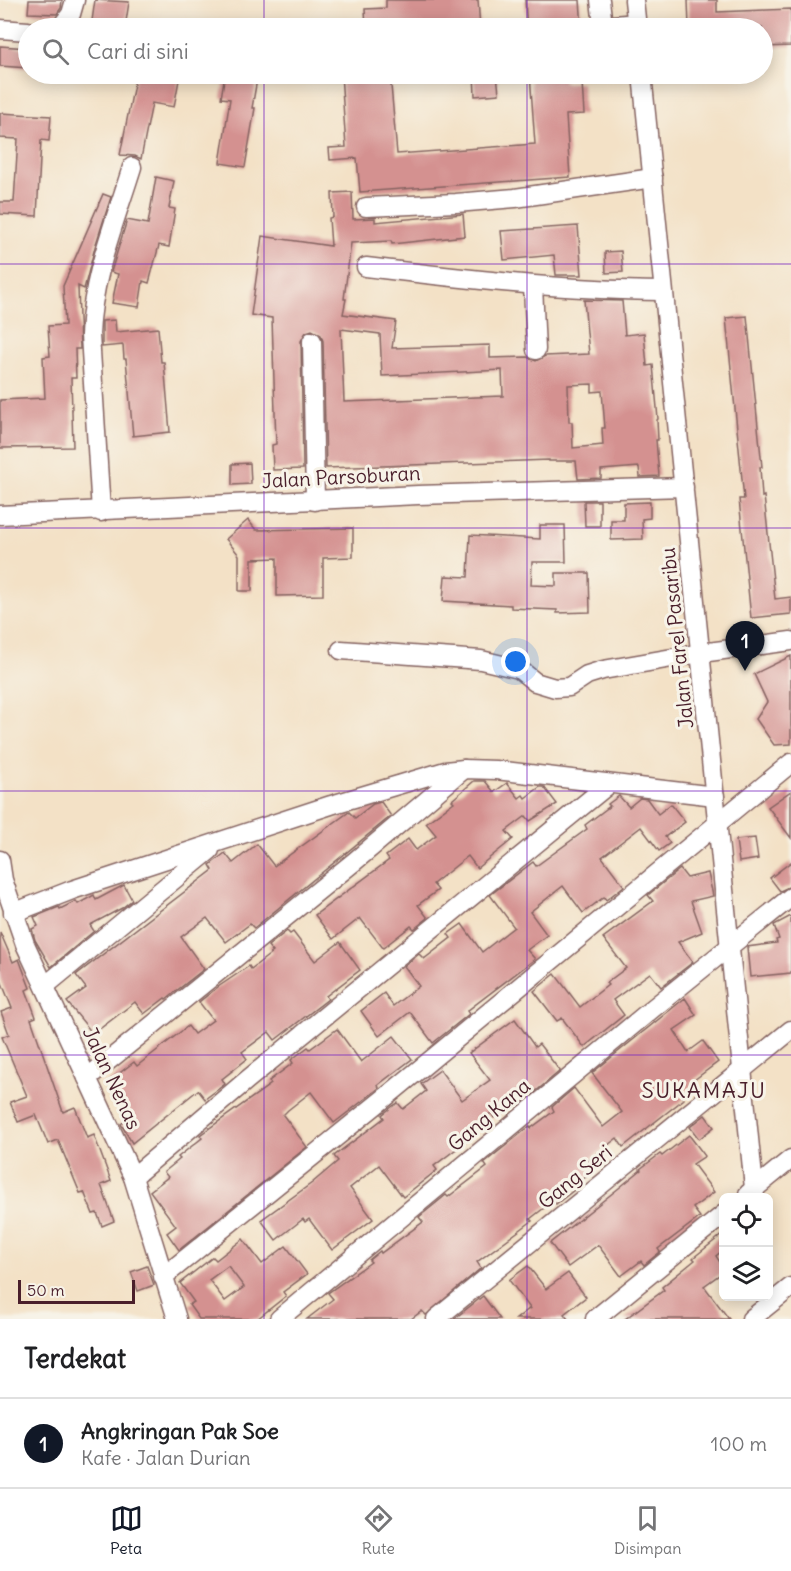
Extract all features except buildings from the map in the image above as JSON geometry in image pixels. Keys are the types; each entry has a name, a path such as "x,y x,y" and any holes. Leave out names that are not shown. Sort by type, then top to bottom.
{"street":[{"path":"68,18 75,0"},
{"path":"600,0 601,18"},
{"path":"634,0 635,18"},
{"path":"0,29 18,30"},
{"name":"Jalan Farel Pasaribu","path":"643,84 742,1070 751,1193"},
{"path":"101,512 90,335 91,311 94,287 132,167"},
{"path":"366,207 515,198 653,178"},
{"path":"366,267 532,286 663,291"},
{"path":"532,286 536,350"},
{"path":"312,340 315,501"},
{"name":"Jalan Parsoburan","path":"0,515 101,512 418,495 684,487"},
{"path":"340,650 481,660 519,669 535,682 555,688 569,687 587,675 603,670 701,653 791,641"},
{"path":"163,1276 392,1092 791,763"},
{"path":"87,1078 355,861 464,769"},
{"path":"13,912 72,890 407,781 445,771 496,770 715,796"},
{"path":"133,1177 293,1042 609,784"},
{"path":"45,986 220,842"},
{"name":"Jalan Nenas","path":"0,860 3,880 24,944 133,1177 177,1319"},
{"name":"Gang Kana","path":"279,1319 652,1009 791,897"},
{"name":"Gang Seri","path":"436,1319 791,1029"},
{"path":"753,1193 791,1159"},
{"path":"595,1319 719,1217"},
{"path":"751,1319 791,1287"}],"place":[{"name":"Angkringan Pak Soe","path":"745,671"}],"district":[{"name":"SUKAMAJU","path":"704,1090"}]}
